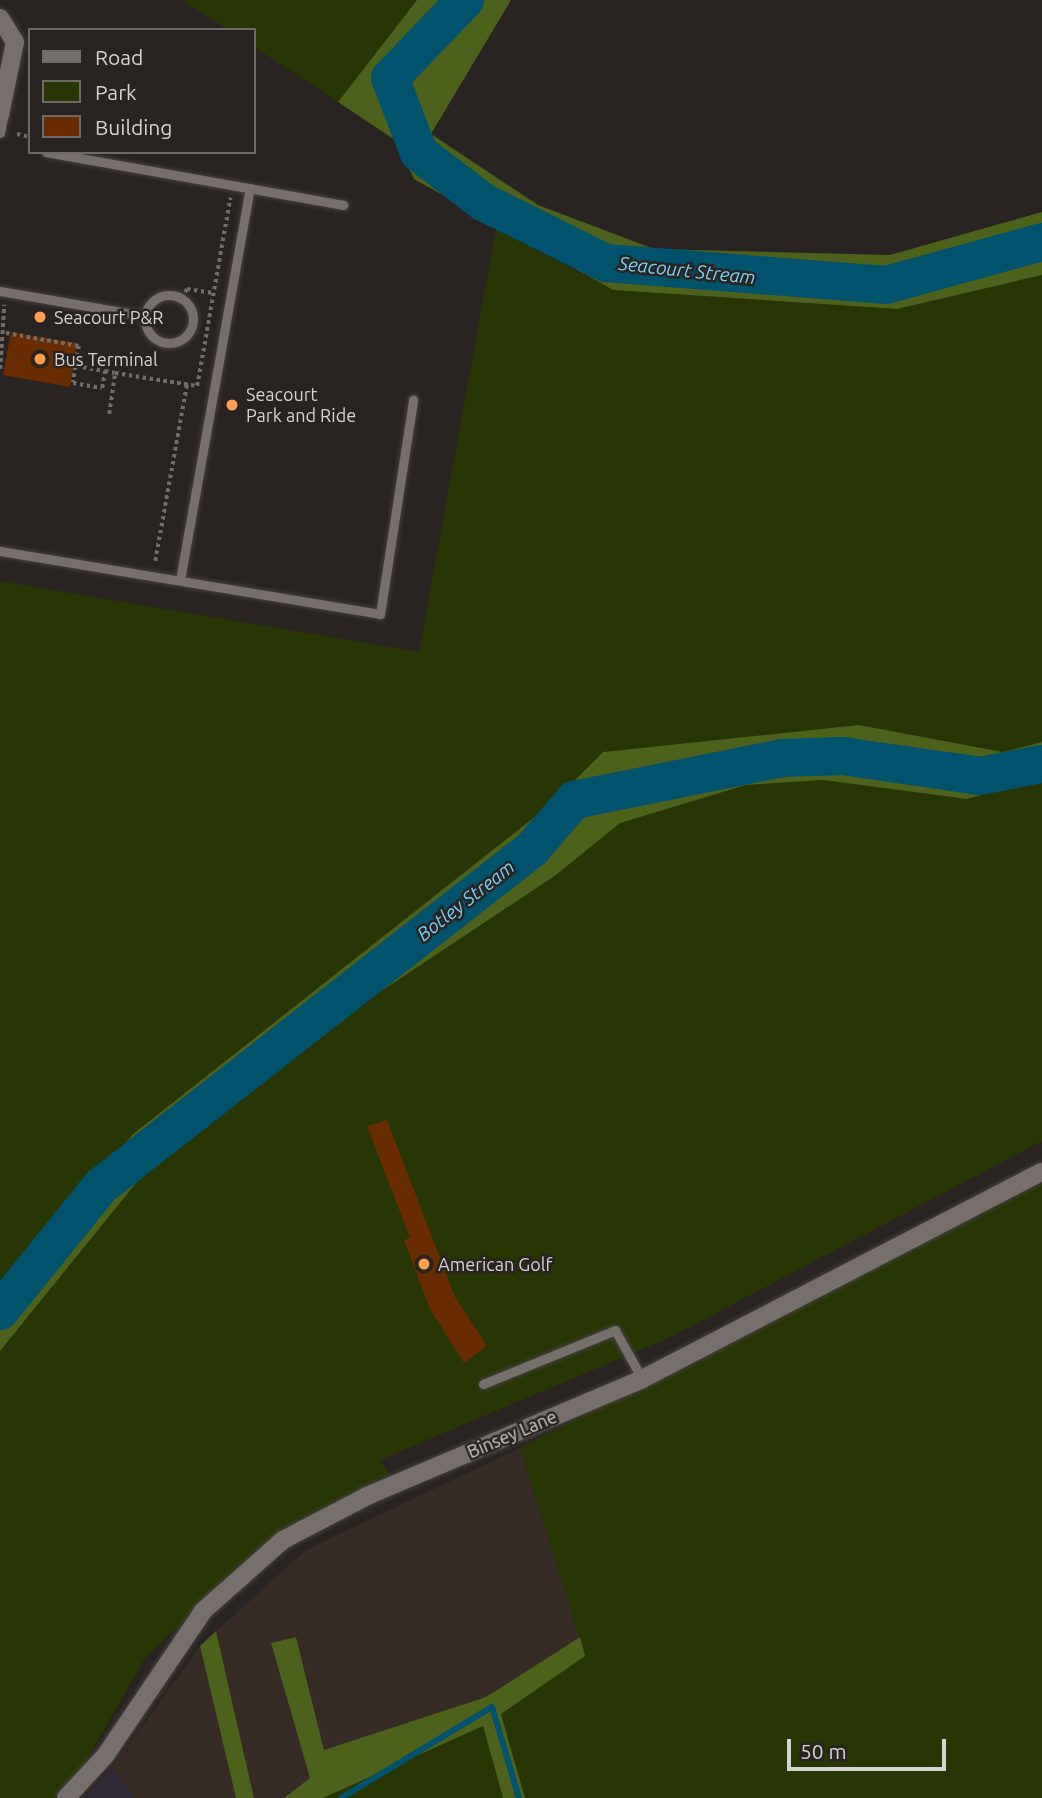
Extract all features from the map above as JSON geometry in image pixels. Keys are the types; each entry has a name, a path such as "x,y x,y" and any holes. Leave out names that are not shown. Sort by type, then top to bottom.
{"street":[{"path":"0,18 15,42 3,111"},
{"name":"Binsey Lane","path":"66,1798 105,1756 203,1611 283,1540 367,1496 642,1379 1042,1171"}],"lane":[{"path":"0,133 3,111"},
{"path":"57,154 343,205"},
{"path":"180,580 250,188"},
{"path":"1,292 145,316"},
{"path":"158,297 181,298 192,316 179,340 158,340 145,316 158,297"},
{"path":"0,551 380,614 413,400"},
{"path":"483,1384 615,1330 642,1379"}],"path":[{"path":"17,134 28,136"},
{"path":"76,366 197,386 232,185"},
{"path":"181,298 187,289 213,293"},
{"path":"0,369 6,333 1,292"},
{"path":"6,333 79,346 73,383 102,388 105,371"},
{"path":"108,414 115,373"},
{"path":"153,576 187,384"}],"shaded area":[{"path":"520,1448 580,1637 486,1697 324,1750 296,1637 271,1643 310,1778 284,1798 254,1798 216,1631 306,1550"},
{"path":"200,1646 236,1798 135,1798 112,1768"},
{"path":"112,1768 135,1798 84,1798"}],"green space":[{"path":"183,0 417,0 338,102 256,48 256,28 225,28"},
{"path":"417,0 511,0 431,134 538,205 654,249 890,255 1042,212 1042,275 897,309 613,290 414,179 395,140 338,102"},
{"path":"496,229 613,290 897,309 1042,275 1042,742 1004,752 859,725 603,752 551,804 133,1134 35,1251 0,1282 0,581 419,652"},
{"path":"859,725 1003,752 1042,742 1042,778 967,799 823,780 746,785 620,823 556,875 338,1020 141,1166 145,1172 0,1351 0,1282 35,1251 133,1134 551,804 603,752"},
{"path":"1042,778 1042,1141 671,1337 380,1460 390,1474 267,1543 145,1658 80,1772 56,1798 0,1798 0,1351 145,1172 141,1166 338,1020 556,875 620,822 746,785 823,780 967,799"},
{"path":"1042,1183 1042,1798 525,1798 501,1714 585,1656 520,1448"},
{"path":"216,1631 254,1798 236,1798 200,1646"},
{"path":"296,1637 324,1750 486,1697 580,1637 585,1656 501,1714 525,1798 503,1798 483,1726 323,1798 284,1798 310,1778 271,1643"},
{"path":"483,1726 503,1798 323,1798 330,1791"}],"building":[{"name":"Bus Terminal","path":"11,332 77,343 70,387 3,375"},
{"path":"387,1120 455,1297 487,1346 464,1363 430,1309 404,1240 410,1238 367,1126"}],"waterway":[{"name":"Seacourt Stream","path":"465,0 390,78 419,153 483,202 606,263 886,285 1042,242"},
{"name":"Botley Stream","path":"0,1311 101,1186 532,849 574,800 782,758 842,756 980,776 1042,764"},
{"path":"341,1798 492,1707 519,1798"}],"place":[{"name":"Seacourt P&R","path":"40,317"},
{"name":"Bus Terminal","path":"40,359"},
{"name":"Seacourt Park and Ride","path":"232,405"},
{"name":"American Golf","path":"424,1264"}]}
